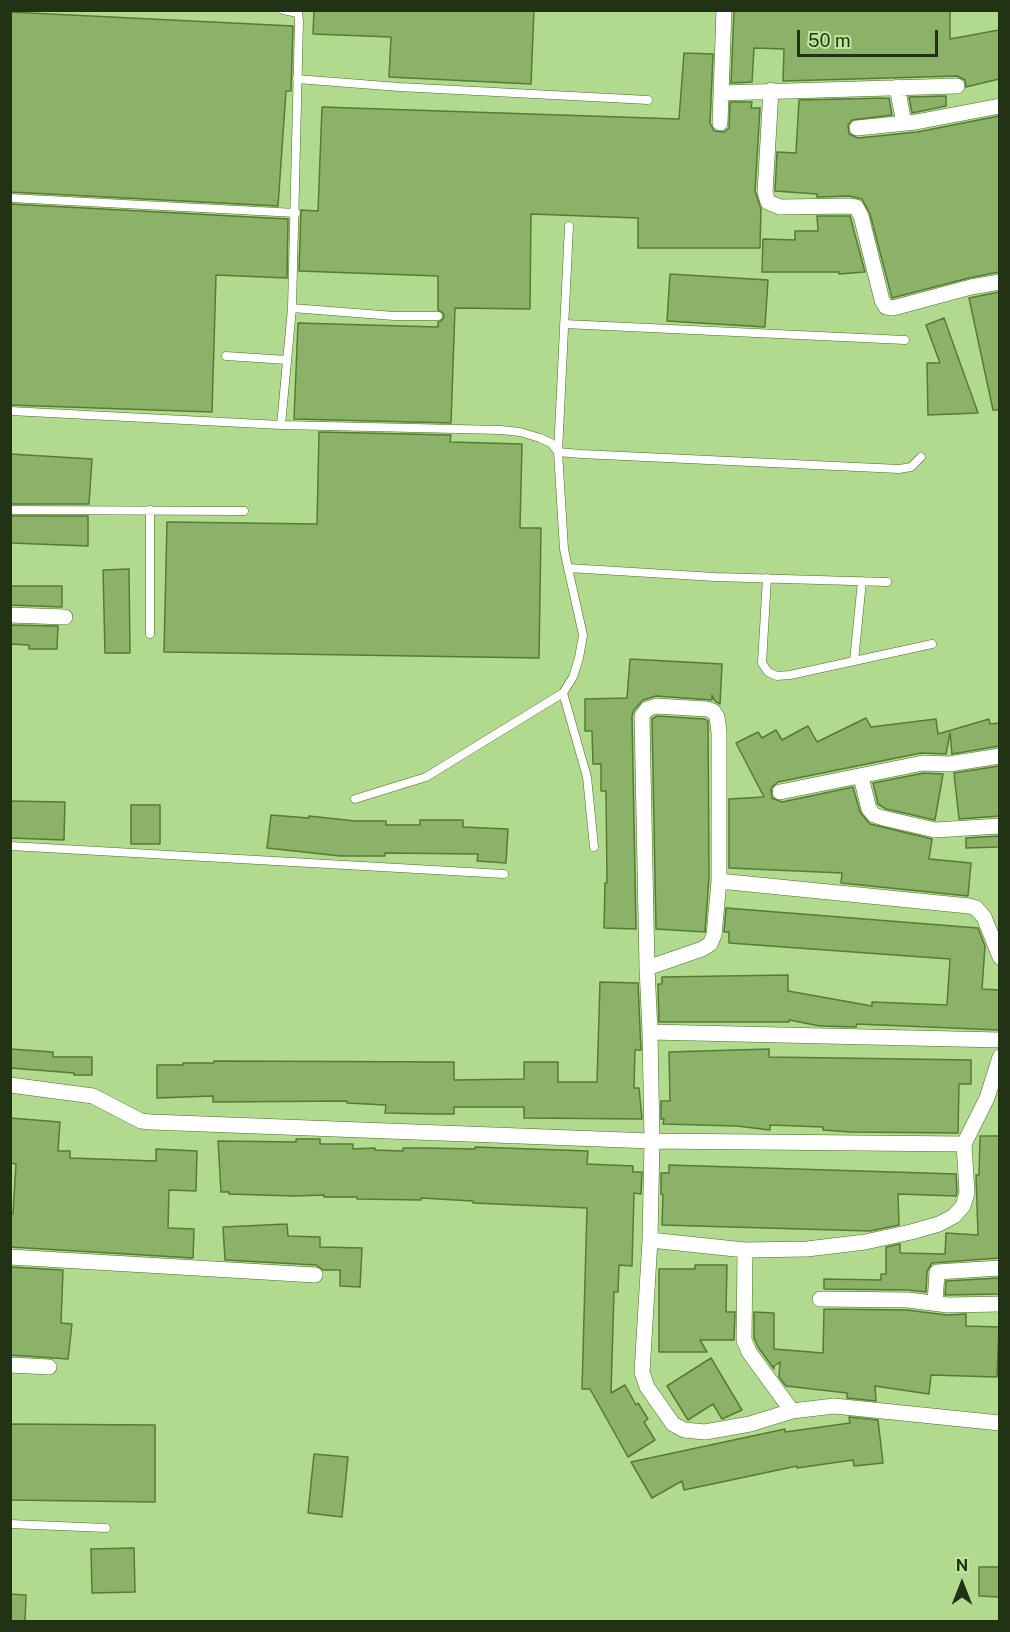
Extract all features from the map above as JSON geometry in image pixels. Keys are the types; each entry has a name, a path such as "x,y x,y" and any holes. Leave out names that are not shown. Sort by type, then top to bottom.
{"street":[{"path":"720,123 724,10"},
{"path":"721,93 957,86"},
{"path":"897,87 904,123"},
{"path":"771,90 765,192 768,202 780,207 856,207 861,216 882,300 886,307 893,308 971,287 999,282"},
{"path":"857,128 904,123 999,106"},
{"path":"10,615 65,617"},
{"path":"646,968 702,949 710,944 714,935 719,881 720,804 717,717 713,711 707,709 656,706 647,709 642,716 646,968 652,1141 650,1240 642,1372 646,1387 673,1424 684,1431 705,1432 750,1424 792,1411 834,1406 999,1422"},
{"path":"780,792 923,763 949,764 999,756"},
{"path":"861,777 869,809 874,815 935,830 999,826"},
{"path":"719,881 969,906 976,908 984,917 999,957"},
{"path":"650,1032 999,1040"},
{"path":"650,1240 745,1250 807,1249 865,1242 939,1224 954,1216 963,1206 967,1193 964,1144 987,1098 999,1057"},
{"path":"10,1085 93,1096 141,1121 151,1122 652,1141 964,1144"},
{"path":"745,1250 744,1340 749,1352 792,1411"},
{"path":"10,1257 315,1275"},
{"path":"935,1303 937,1272 999,1268"},
{"path":"820,1299 948,1305 999,1304"},
{"path":"10,1365 49,1366"}],"lane":[{"path":"281,424 292,308 299,21 298,13 283,10"},
{"path":"297,79 399,87 648,100"},
{"path":"10,198 296,213"},
{"path":"355,799 426,777 563,693 573,677 583,634 564,549 558,452 569,226"},
{"path":"292,308 394,316 438,316"},
{"path":"564,324 904,340"},
{"path":"226,356 287,360"},
{"path":"10,411 281,424 520,432 551,443 558,452 899,469 911,467 921,457"},
{"path":"10,510 244,511"},
{"path":"150,510 150,634"},
{"path":"568,568 638,573 887,582"},
{"path":"767,578 762,663 768,672 777,676 932,644"},
{"path":"854,661 862,580"},
{"path":"563,693 587,777 594,847"},
{"path":"10,846 504,874"},
{"path":"10,1524 106,1528"}],"building":[{"path":"314,10 534,10 531,84 389,77 391,37 313,34"},
{"path":"950,10 950,39 999,30 999,79 966,87 965,80 957,76 783,81 784,49 754,48 752,82 731,83 734,11"},
{"path":"10,12 293,26 291,91 286,91 278,206 10,192"},
{"path":"684,53 713,54 710,123 714,131 724,132 729,128 730,102 752,102 751,108 760,108 755,191 761,209 760,248 638,248 638,218 531,214 530,309 455,308 451,423 294,419 298,323 438,327 438,322 444,317 443,313 438,310 438,276 299,271 301,210 318,211 322,107 679,119"},
{"path":"946,96 946,106 912,113 909,97"},
{"path":"889,98 892,115 852,120 848,125 849,134 858,138 917,132 999,116 999,272 892,298 870,214 862,199 849,196 817,197 817,194 775,191 777,152 796,153 799,100"},
{"path":"10,204 288,219 287,278 216,275 212,412 10,405"},
{"path":"817,216 850,216 865,272 839,274 839,272 762,272 763,239 795,240 795,231 818,231"},
{"path":"670,274 768,280 765,327 667,321"},
{"path":"999,292 999,410 993,410 969,298"},
{"path":"944,318 978,413 928,415 927,363 940,363 926,325"},
{"path":"319,432 451,435 450,442 522,444 520,528 541,528 539,658 164,652 167,522 317,524"},
{"path":"10,454 92,459 89,504 10,504"},
{"path":"10,516 88,516 88,546 10,543"},
{"path":"129,569 130,653 105,653 103,570"},
{"path":"10,586 62,586 62,607 10,605"},
{"path":"10,625 58,626 57,649 29,649 29,645 10,644"},
{"path":"630,659 722,664 720,704 712,695 712,700 656,696 643,700 634,710 632,716 636,929 604,928 605,883 607,883 606,791 601,791 601,764 593,764 592,731 585,731 585,699 627,698"},
{"path":"657,716 708,721 709,877 705,932 656,929 652,719"},
{"path":"866,718 871,727 936,719 938,734 989,719 990,724 999,723 999,746 952,754 950,733 946,754 921,753 778,782 771,788 772,798 782,802 853,787 860,812 870,824 932,839 929,859 971,863 968,896 841,883 842,873 729,868 729,799 764,797 736,743 758,732 762,738 776,730 782,740 808,726 817,742"},
{"path":"999,766 999,816 959,819 954,773"},
{"path":"924,773 943,774 935,820 886,809 878,804 873,783"},
{"path":"10,801 65,802 64,840 10,838"},
{"path":"131,805 160,805 160,844 131,844"},
{"path":"271,815 386,821 386,825 420,825 420,820 463,820 463,827 508,829 506,863 477,861 478,854 385,853 385,856 340,856 267,848"},
{"path":"999,836 999,847 966,848 966,838"},
{"path":"726,908 978,928 985,946 982,989 999,990 999,1030 857,1024 856,1027 820,1026 789,1020 789,1022 659,1022 658,984 662,984 662,977 788,975 788,991 872,1006 872,1002 947,1005 950,959 729,943 729,932 724,932"},
{"path":"600,982 638,983 641,1050 635,1050 634,1088 639,1088 642,1119 524,1118 524,1107 454,1107 454,1114 385,1113 386,1105 347,1103 347,1101 213,1102 213,1096 157,1098 157,1065 214,1063 214,1061 454,1062 454,1080 524,1079 524,1062 558,1062 558,1082 597,1082"},
{"path":"10,1049 53,1052 53,1057 92,1057 92,1075 10,1068"},
{"path":"769,1049 769,1057 971,1060 971,1084 959,1084 958,1133 851,1132 823,1130 823,1127 770,1125 770,1130 737,1126 663,1124 661,1101 670,1101 669,1052"},
{"path":"10,1118 60,1122 58,1151 70,1151 70,1158 156,1161 156,1149 197,1151 196,1191 169,1190 168,1228 194,1229 193,1258 10,1247 10,1214 13,1214 16,1164 10,1163"},
{"path":"980,1136 999,1136 999,1258 932,1263 927,1271 926,1292 824,1289 824,1279 881,1280 881,1274 886,1274 886,1247 900,1244 900,1253 945,1254 946,1233 978,1235 976,1175 979,1175"},
{"path":"296,1139 320,1139 320,1144 353,1144 353,1149 375,1148 375,1150 475,1149 475,1147 588,1151 587,1164 633,1166 633,1172 642,1172 641,1194 634,1193 632,1266 619,1265 618,1292 614,1292 611,1393 625,1385 636,1405 638,1403 648,1419 644,1422 655,1440 628,1457 590,1389 582,1389 587,1208 473,1203 473,1201 421,1198 421,1200 357,1199 357,1197 324,1197 324,1195 294,1196 221,1192 218,1141 296,1142"},
{"path":"669,1165 956,1174 957,1192 956,1196 898,1194 899,1225 870,1231 662,1225 661,1173 669,1173"},
{"path":"287,1224 288,1236 320,1237 320,1247 362,1248 360,1287 340,1286 340,1270 323,1270 316,1265 225,1260 223,1227"},
{"path":"695,1265 727,1265 726,1312 735,1312 734,1340 700,1340 707,1352 659,1352 659,1269 695,1269"},
{"path":"10,1267 63,1270 61,1323 72,1324 68,1359 10,1355"},
{"path":"999,1278 999,1294 945,1295 946,1281"},
{"path":"824,1309 907,1310 947,1315 966,1314 966,1326 999,1327 997,1377 931,1375 929,1394 875,1386 876,1401 847,1398 847,1393 786,1386 779,1377 780,1362 774,1366 774,1369 754,1338 754,1312 774,1313 774,1349 823,1353"},
{"path":"711,1358 742,1410 722,1419 713,1404 688,1420 667,1386"},
{"path":"849,1417 878,1420 883,1463 854,1466 853,1460 797,1468 797,1466 684,1490 682,1481 652,1498 631,1462 785,1429 785,1432 850,1423"},
{"path":"10,1424 155,1425 155,1502 10,1500"},
{"path":"314,1454 348,1457 342,1517 308,1513"},
{"path":"134,1548 135,1592 92,1593 91,1549"},
{"path":"979,1567 999,1567 999,1597 979,1596"},
{"path":"10,1594 26,1595 25,1622 10,1622"}]}
